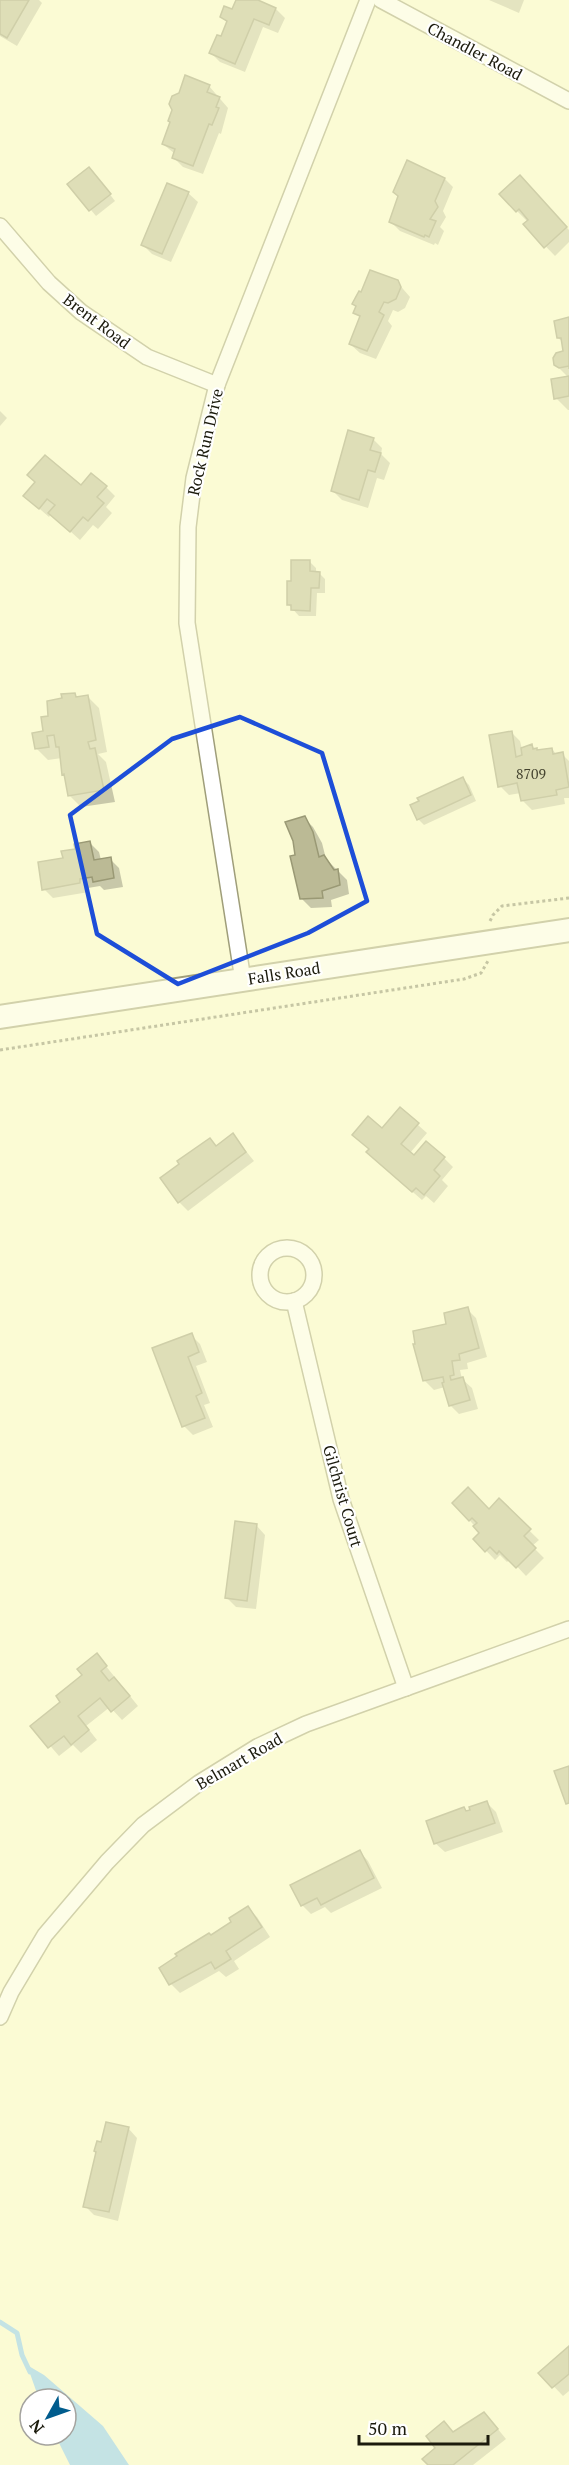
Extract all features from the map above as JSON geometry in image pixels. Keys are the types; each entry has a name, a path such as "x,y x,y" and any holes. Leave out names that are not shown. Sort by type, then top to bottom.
{"main road":[{"name":"Falls Road","path":"0,1017 569,930"}],"street":[{"name":"Rock Run Drive","path":"243,980 188,623 188,527 194,478 217,385 368,0"},
{"name":"Chandler Road","path":"381,0 569,101"},
{"name":"Brent Road","path":"0,226 49,283 81,312 147,357 217,385"},
{"name":"Gilchrist Court","path":"294,1301 341,1499 406,1688"},
{"name":"Belmart Road","path":"0,2017 11,1992 45,1935 107,1862 143,1826 199,1783 257,1747 306,1724 569,1629"}],"highlighted area":[{"path":"240,717 322,753 367,901 308,933 178,984 97,934 70,815 172,739"}],"water":[{"path":"27,2365 58,2387 35,2387"},
{"path":"78,2404 103,2426 129,2465 70,2465 61,2447 78,2447"}],"building":[{"path":"0,0 29,0 7,38 0,34"},
{"path":"236,0 258,0 276,8 269,25 254,19 235,64 209,53 217,35 221,36 227,21 220,17 224,6 232,9"},
{"path":"185,75 210,85 207,92 220,97 216,107 219,108 212,125 209,124 193,166 172,158 175,149 162,144 170,122 168,121 172,110 169,104 172,96 179,93"},
{"path":"407,160 445,178 435,201 438,207 430,219 436,221 429,237 389,222 398,196 393,192"},
{"path":"89,167 111,194 89,211 67,184"},
{"path":"520,175 567,227 544,248 523,224 528,220 519,209 516,212 499,194"},
{"path":"167,183 189,192 162,254 141,245"},
{"path":"370,270 398,280 401,287 396,299 388,303 384,302 379,312 384,315 367,351 349,344 360,316 353,313 356,306 352,304 359,291 361,292"},
{"path":"569,317 569,366 559,368 554,365 553,358 556,353 563,351 561,338 557,338 554,321"},
{"path":"569,376 569,396 554,399 551,379"},
{"path":"348,430 374,438 370,450 381,453 375,472 368,470 359,500 331,491"},
{"path":"45,455 81,485 91,473 107,486 97,497 104,503 88,521 83,517 70,532 48,513 55,505 47,499 39,509 23,496 35,482 27,475"},
{"path":"291,560 310,560 310,571 320,572 319,588 311,588 310,611 291,610 291,605 287,605 287,581 291,581"},
{"path":"75,693 76,697 88,695 96,740 88,742 90,749 95,748 104,790 68,796 64,774 62,775 59,747 56,747 54,735 47,736 49,747 35,749 32,733 43,731 41,717 48,716 47,701 62,698 61,694"},
{"path":"512,731 516,757 522,755 521,748 532,744 533,749 552,748 553,754 563,752 569,787 556,790 557,795 521,801 517,783 498,787 489,735"},
{"path":"463,777 471,795 417,820 410,805 419,801 417,798"},
{"path":"305,816 313,832 319,857 324,855 334,870 338,869 340,885 322,891 323,898 300,899 290,856 295,855 293,841 285,822"},
{"path":"90,841 94,860 111,857 114,878 93,882 92,877 80,879 80,883 42,890 38,862 63,858 61,851 75,849 74,844"},
{"path":"400,1107 419,1123 401,1144 414,1155 426,1141 445,1157 434,1170 440,1176 424,1195 416,1188 412,1192 366,1152 369,1149 352,1135 368,1116 382,1128"},
{"path":"233,1133 246,1152 178,1203 160,1178 179,1164 177,1161 210,1138 216,1146"},
{"path":"468,1307 479,1348 459,1354 460,1360 452,1361 454,1375 450,1376 451,1380 463,1377 470,1400 449,1406 442,1383 444,1382 443,1377 423,1381 413,1344 415,1344 413,1331 446,1324 444,1313"},
{"path":"192,1333 199,1352 188,1357 202,1393 196,1396 205,1418 182,1427 152,1348"},
{"path":"468,1487 489,1509 499,1498 531,1529 524,1536 536,1548 516,1568 499,1551 497,1554 490,1547 485,1552 473,1539 479,1533 473,1526 477,1523 472,1518 469,1521 452,1503"},
{"path":"235,1521 257,1524 247,1601 225,1598"},
{"path":"97,1653 107,1666 101,1671 109,1681 114,1677 130,1696 111,1712 100,1698 78,1716 89,1730 71,1745 64,1736 48,1748 30,1726 60,1702 56,1696 82,1675 77,1669"},
{"path":"569,1766 569,1803 566,1804 554,1771"},
{"path":"487,1801 495,1823 434,1844 426,1821 464,1807 466,1811 470,1810 469,1807"},
{"path":"360,1850 374,1878 321,1905 317,1898 301,1906 290,1885"},
{"path":"248,1906 262,1927 226,1951 231,1959 215,1969 211,1962 169,1985 159,1968 177,1956 175,1954 231,1922 229,1918"},
{"path":"106,2122 129,2127 109,2212 83,2207 96,2152 94,2151 97,2141 101,2142"},
{"path":"569,2346 569,2374 552,2388 538,2373"},
{"path":"484,2412 498,2429 453,2465 428,2465 422,2459 435,2448 426,2436 444,2421 453,2432"}],"waterway":[{"path":"0,2322 17,2333 22,2355 30,2372"}]}
